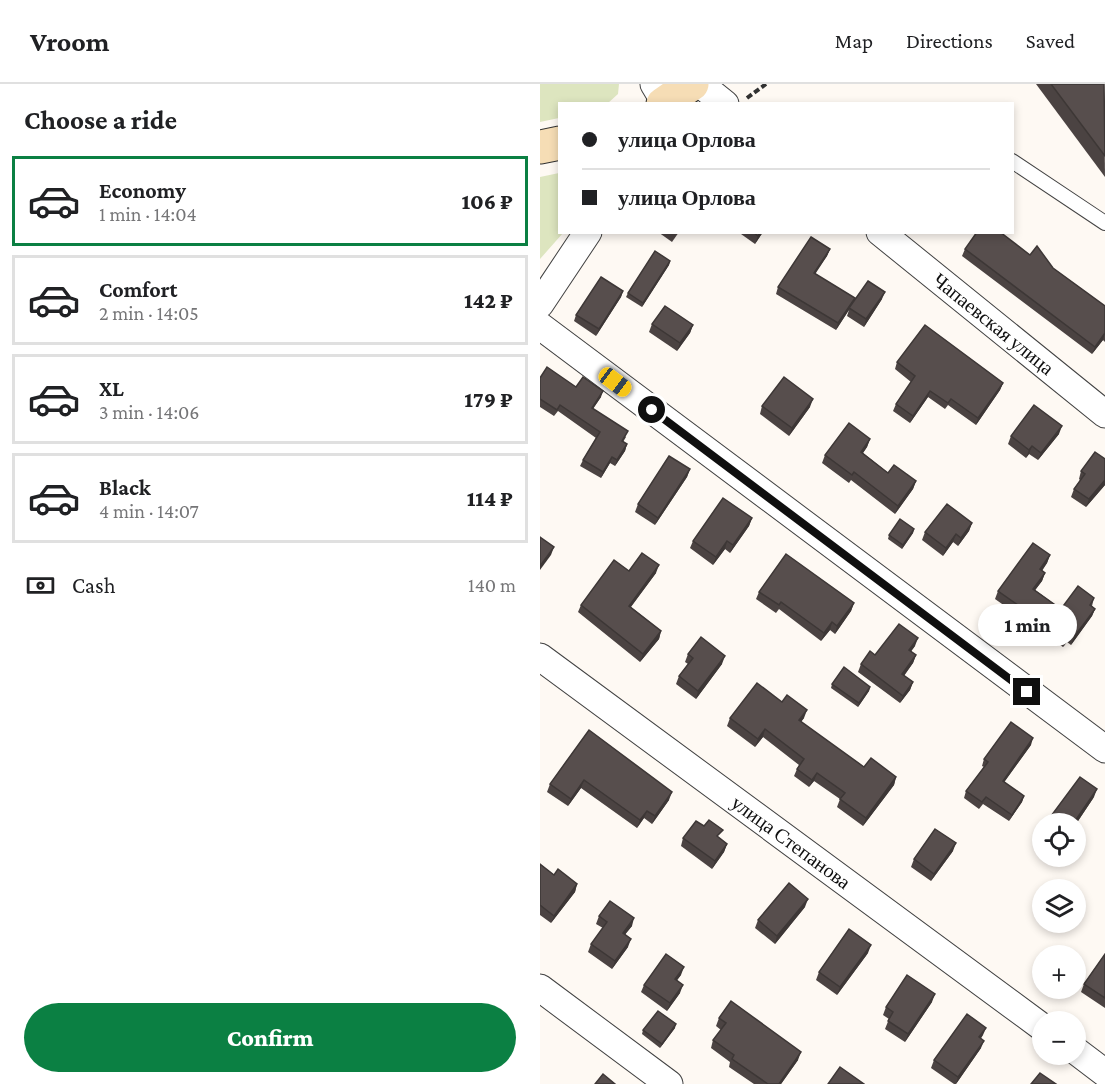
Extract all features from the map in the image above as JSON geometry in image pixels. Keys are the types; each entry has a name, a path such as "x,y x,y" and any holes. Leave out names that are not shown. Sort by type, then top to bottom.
{"main road":[{"path":"540,147 558,143"}],"street":[{"path":"700,84 722,102"},
{"path":"540,304 587,234"},
{"name":"Чапаевская улица","path":"882,234 1105,414"},
{"path":"540,326 1105,749"},
{"name":"улица Степанова","path":"540,657 1032,1020"},
{"path":"540,988 669,1084"},
{"path":"1086,1059 1105,1073"}],"lane":[{"path":"1014,162 1105,224"}],"path":[{"path":"742,102 765,84"}],"green space":[{"path":"540,84 619,84 618,94 609,102 558,102 558,118 540,122"},
{"path":"558,173 558,234 562,234 540,259 540,177"}],"building":[{"path":"1051,84 1104,84 1105,156"},
{"path":"976,234 1003,234 1030,255 1037,246 1053,268 1105,306 1105,333 1095,347 965,249"},
{"path":"811,237 830,249 814,273 855,298 838,323 778,287"},
{"path":"655,251 670,261 643,303 628,293"},
{"path":"601,277 623,291 599,329 576,315"},
{"path":"868,281 885,292 866,319 849,308"},
{"path":"665,306 693,325 680,343 652,324"},
{"path":"925,325 1003,383 978,418 951,399 948,403 930,391 913,416 896,404 915,376 897,362"},
{"path":"547,367 576,387 583,377 603,391 592,408 628,431 622,441 627,444 617,460 612,457 603,472 583,460 600,432 560,405 557,410 540,399 540,378"},
{"path":"784,377 813,399 792,428 762,406"},
{"path":"1034,405 1062,426 1041,453 1032,446 1029,450 1011,436"},
{"path":"849,423 870,439 861,452 888,473 894,465 916,481 898,506 854,472 852,475 825,455"},
{"path":"1095,452 1105,459 1105,480 1089,499 1074,489 1085,474 1081,471"},
{"path":"669,456 690,469 658,518 638,504"},
{"path":"723,498 752,518 733,545 727,541 716,557 693,541"},
{"path":"947,504 972,523 961,538 956,534 946,548 925,532"},
{"path":"900,519 914,529 903,545 889,535"},
{"path":"540,537 554,547 540,566"},
{"path":"1033,543 1050,555 1040,569 1045,573 1033,589 1061,609 1078,586 1094,598 1090,605 1095,609 1074,637 1070,634 1066,639 998,591"},
{"path":"642,553 659,565 629,606 661,631 643,654 581,605 614,560 629,571"},
{"path":"786,554 854,603 837,626 832,622 824,633 781,602 779,605 759,592"},
{"path":"899,624 918,638 909,650 916,655 902,674 913,682 903,696 861,664 870,651 875,655"},
{"path":"701,637 725,656 698,691 679,676 693,658 688,654"},
{"path":"844,667 870,687 859,703 832,684"},
{"path":"757,683 782,702 787,695 807,710 799,720 864,767 871,758 896,777 866,818 840,799 845,793 817,773 812,780 797,769 804,759 765,729 758,739 730,718"},
{"path":"1011,722 1033,738 1003,781 1024,796 1012,815 986,797 982,802 966,791 988,762 984,759"},
{"path":"589,730 672,792 655,816 647,811 640,820 584,780 571,799 550,784"},
{"path":"1080,777 1097,789 1081,813 1053,813"},
{"path":"709,820 723,830 717,836 727,844 715,861 683,838 696,821 704,826"},
{"path":"935,829 956,843 934,874 914,859"},
{"path":"540,864 554,875 558,869 577,884 554,916 540,905"},
{"path":"789,883 808,899 777,936 758,920"},
{"path":"610,901 634,918 623,933 631,939 615,961 591,944 607,922 599,916"},
{"path":"849,929 871,945 840,987 819,972"},
{"path":"666,954 684,967 675,979 683,985 670,1003 644,985"},
{"path":"1105,954 1105,998 1086,985 1086,981"},
{"path":"907,975 935,994 908,1034 888,1021 893,1012 886,1007"},
{"path":"731,1001 801,1052 779,1084 768,1084 732,1059 734,1055 713,1040 726,1023 719,1018"},
{"path":"658,1011 676,1024 662,1044 643,1030"},
{"path":"967,1014 986,1028 979,1037 984,1041 958,1077 934,1060"},
{"path":"840,1067 864,1084 828,1084"},
{"path":"1040,1073 1056,1084 1031,1084"},
{"path":"603,1074 615,1084 595,1084"}],"route":[{"path":"652,410 1027,692"}]}
